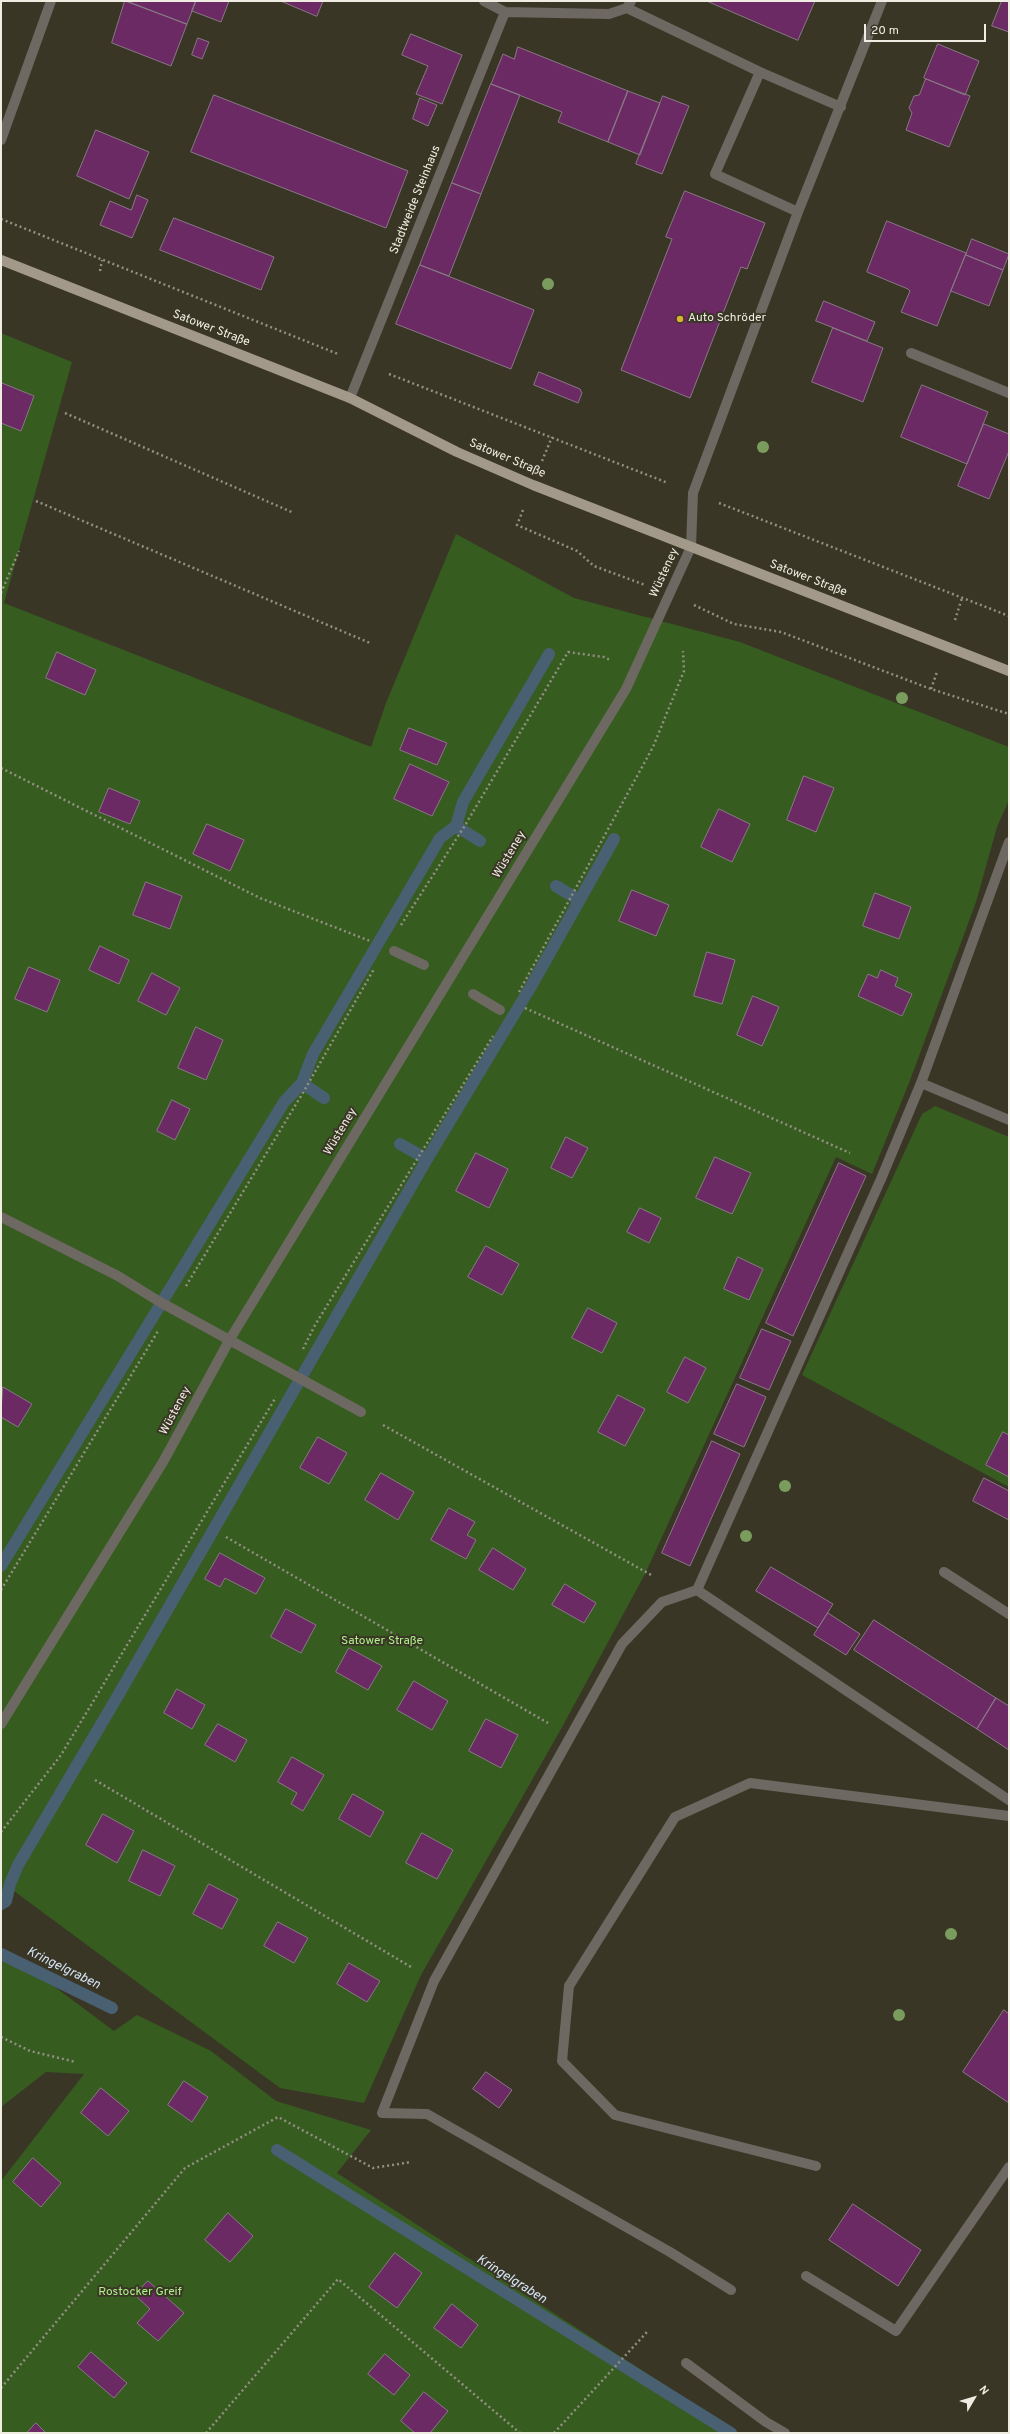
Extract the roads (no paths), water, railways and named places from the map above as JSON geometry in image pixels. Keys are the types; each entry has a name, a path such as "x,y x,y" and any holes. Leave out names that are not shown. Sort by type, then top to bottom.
{"main road":[{"name":"Satower Straße","path":"1,260 350,398 456,452 691,547 1009,670"}],"street":[{"path":"1,140 51,1"},
{"path":"484,1 506,12 609,14 629,4 760,72 841,107"},
{"path":"691,547 693,493 798,212 882,1"},
{"name":"Stadtweide Steinhaus","path":"350,398 506,12"},
{"path":"760,72 715,174 798,212"},
{"path":"911,353 1009,393"},
{"name":"Wüsteney","path":"1,1724 163,1462 230,1339 626,689 691,547"},
{"path":"731,2290 663,2248 427,2114 382,2113 434,1981 569,1735 622,1644 662,1602 697,1590 881,1179 921,1084 1009,842"},
{"path":"394,950 424,965"},
{"path":"473,994 500,1010"},
{"path":"921,1084 1009,1120"},
{"path":"1,1217 118,1276 166,1305 361,1412"},
{"path":"944,1572 1009,1614"},
{"path":"697,1590 1009,1800"},
{"path":"816,2166 615,2115 562,2061 569,1986 675,1817 750,1783 1009,1816"},
{"path":"806,2276 896,2331 1009,2167"},
{"path":"686,2363 766,2422 785,2433"}],"waterway":[{"path":"1,1566 284,1102 302,1083 313,1054 440,838 456,826 463,802 549,654"},
{"path":"456,826 480,841"},
{"path":"1,1904 6,1901 10,1884 18,1865 116,1699 427,1159 530,988 614,839"},
{"path":"556,886 579,900"},
{"path":"302,1083 324,1098"},
{"path":"400,1144 427,1159"},
{"name":"Kringelgraben","path":"1,1954 112,2008"},
{"name":"Kringelgraben","path":"277,2150 731,2433"}],"place":[{"name":"Auto Schröder","path":"680,319"}],"park label":[{"name":"Rostocker Greif","path":"140,2293"}]}
